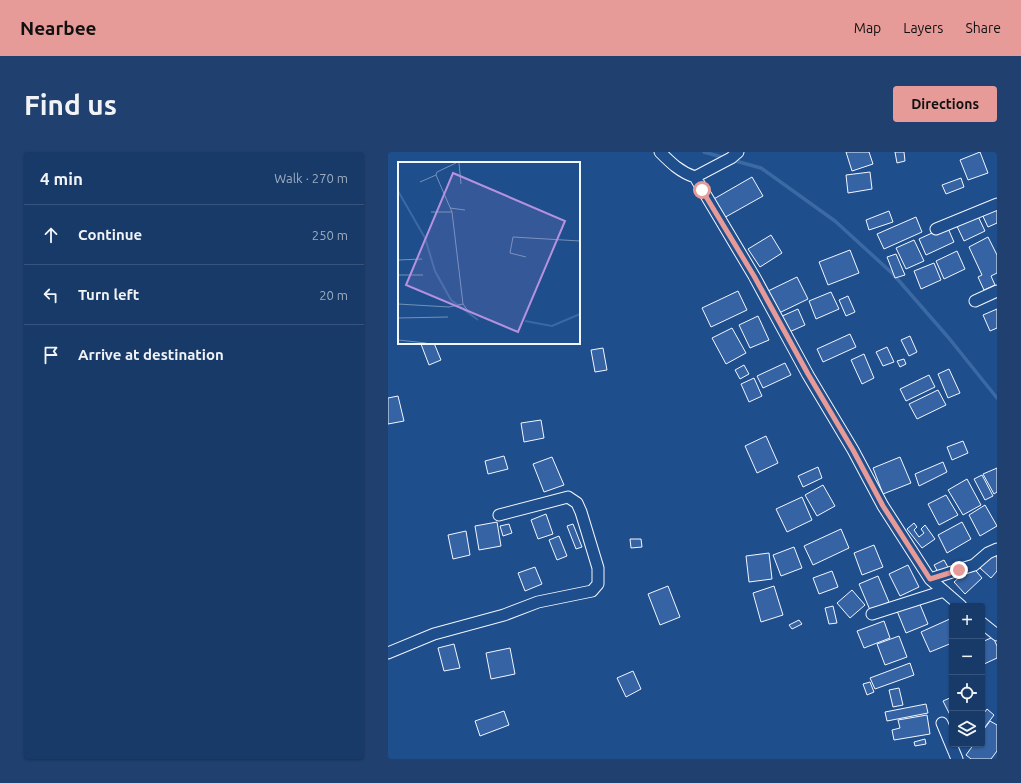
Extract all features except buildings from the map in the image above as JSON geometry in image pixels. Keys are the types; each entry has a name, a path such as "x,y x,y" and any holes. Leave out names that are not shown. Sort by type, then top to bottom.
{"street":[{"path":"660,152 676,168 687,175 695,177 731,158 738,152"},
{"path":"695,177 754,276 808,374 853,450 883,506 930,579 958,603"},
{"path":"936,229 997,204"},
{"path":"975,301 997,291"},
{"path":"388,652 434,634 504,615 538,602 592,591 598,584 598,568 577,503 568,497 499,515"},
{"path":"930,579 974,565 988,553 997,549"},
{"path":"872,614 944,591"},
{"path":"985,625 997,635"},
{"path":"942,723 957,759"}],"waterway":[{"path":"704,152 725,158"},
{"path":"732,160 761,168 835,221 893,274 948,337 997,398"}],"route":[{"path":"702,190 754,276 808,374 853,450 883,506 930,579 959,570"}]}
